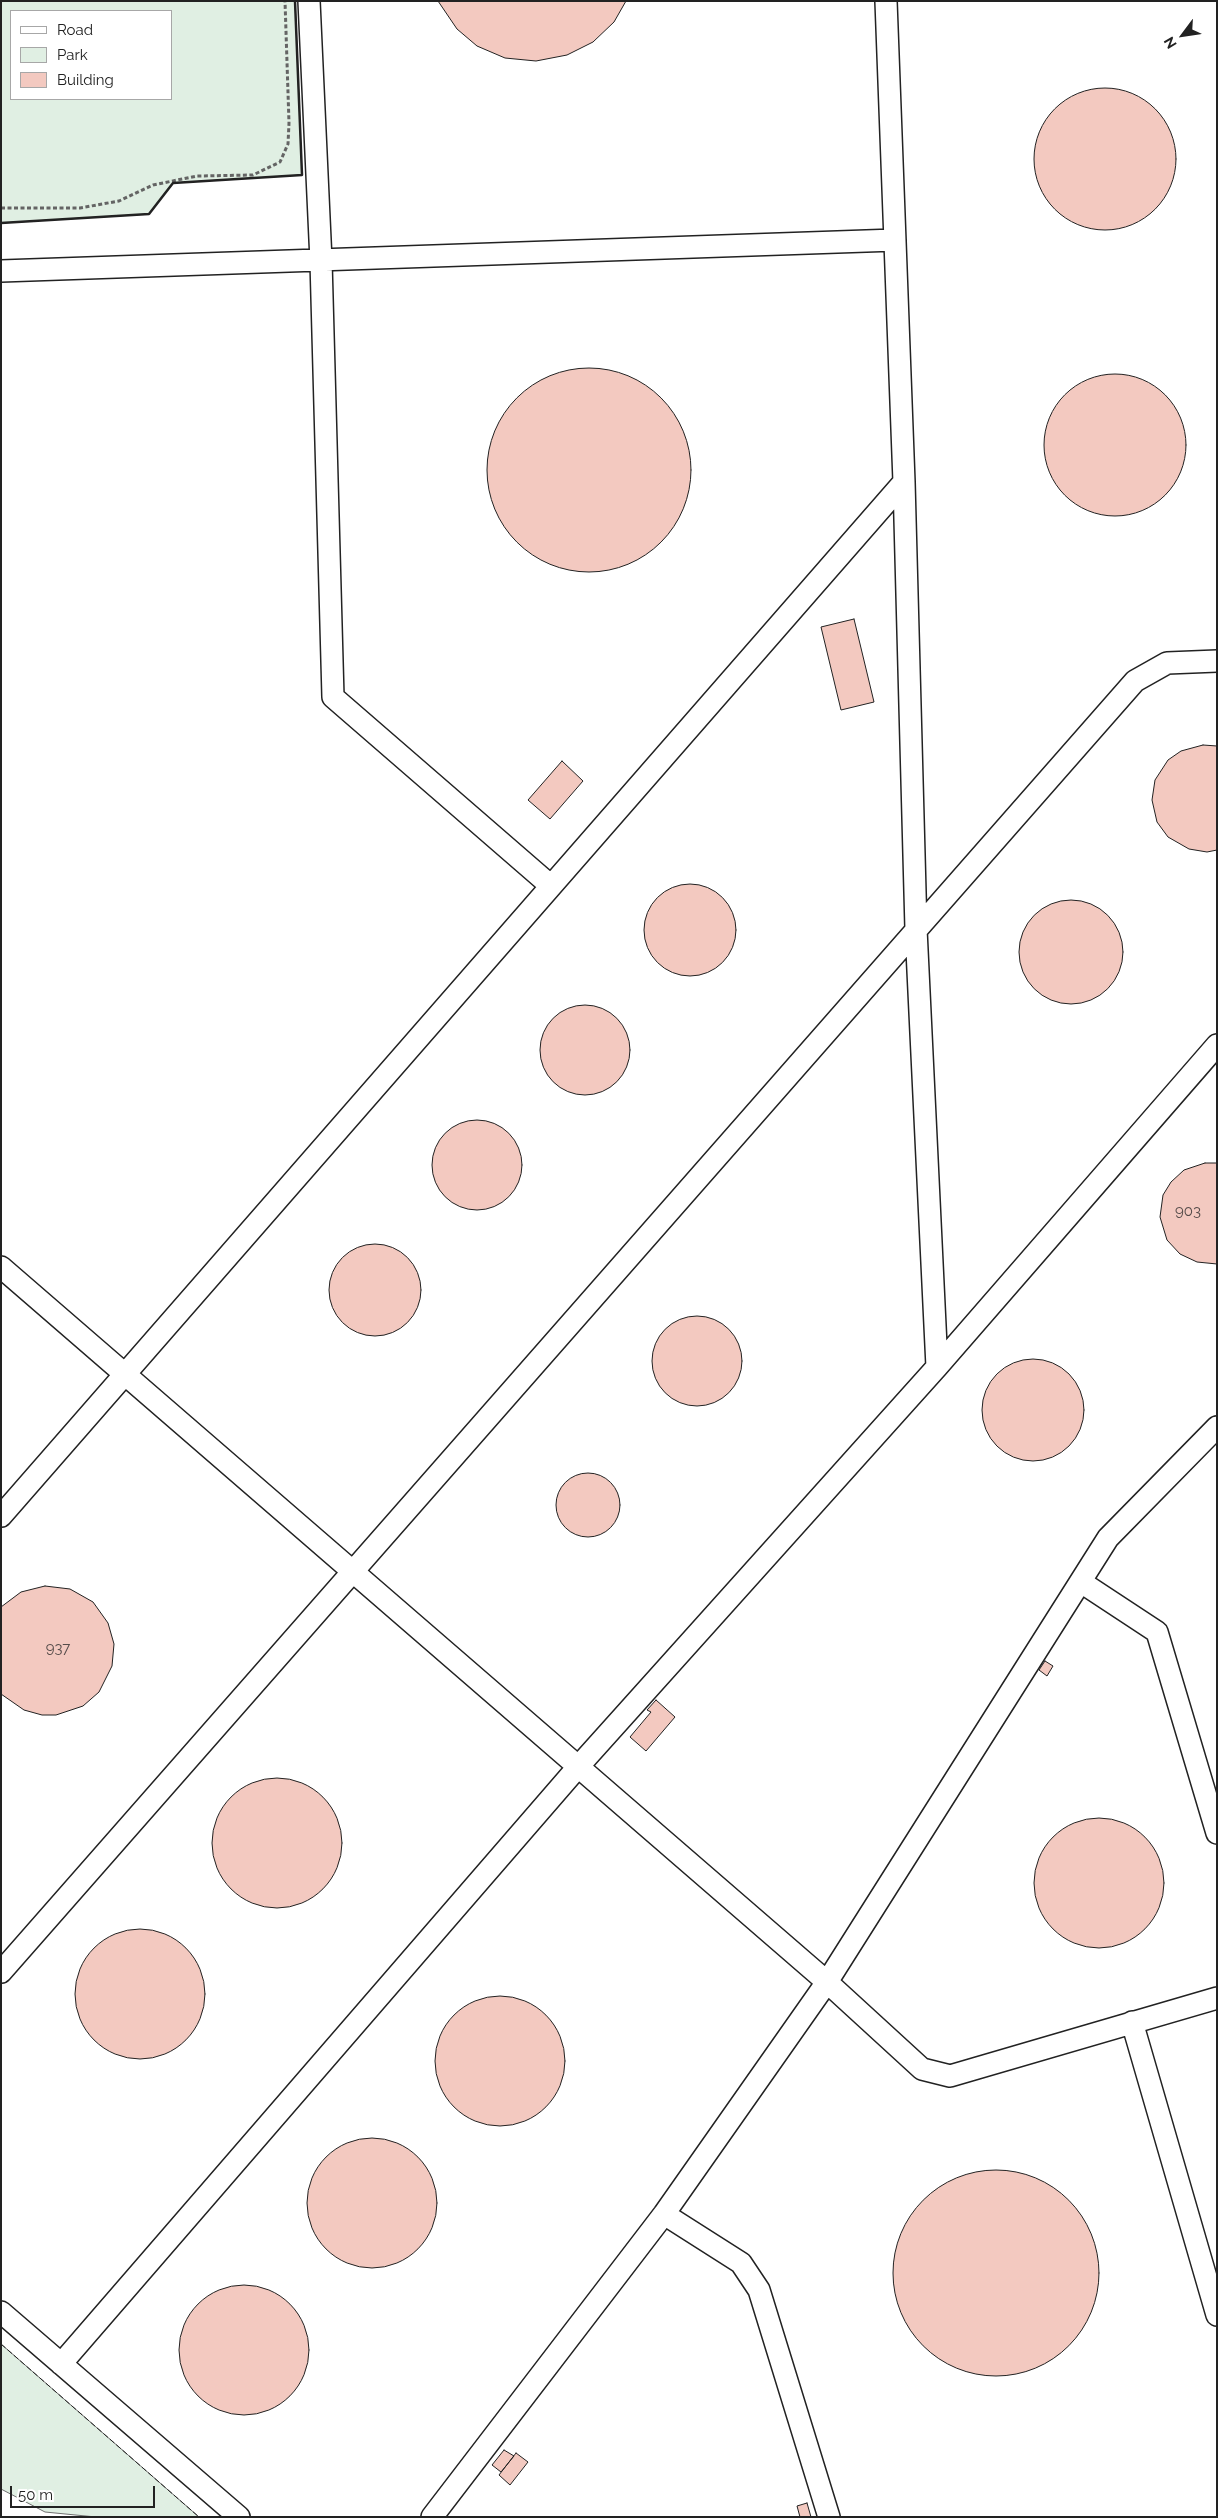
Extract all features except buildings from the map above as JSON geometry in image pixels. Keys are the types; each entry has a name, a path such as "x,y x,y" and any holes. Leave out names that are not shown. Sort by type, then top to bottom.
{"lane":[{"path":"309,1 321,261 333,697 551,886"},
{"path":"886,1 904,482 916,929 937,1367"},
{"path":"1,271 895,240"},
{"path":"1,1516 904,482"},
{"path":"1,1972 1135,681 1167,663 1217,661"},
{"path":"61,2364 577,1768 937,1367 1217,1045"},
{"path":"1,1267 826,1982 922,2069 950,2076 1217,1998"},
{"path":"432,2517 664,2214 826,1982 1108,1538 1217,1427"},
{"path":"1081,1582 1157,1632 1217,1833"},
{"path":"1132,2022 1217,2315"},
{"path":"664,2214 741,2263 759,2290 829,2517"},
{"path":"1,2312 240,2517"}],"path":[{"path":"1,208 80,208 119,201 154,185 197,176 254,175 280,162 288,144 289,123 284,1"}],"green space":[{"path":"1,1 295,1 302,175 173,183 149,214 1,223"},
{"path":"1,2344 199,2517 96,2517 45,2512 1,2489"}],"fence":[{"path":"1,2344 199,2517"}],"wall":[{"path":"1,223 149,214 173,183 302,175 295,1"}]}
